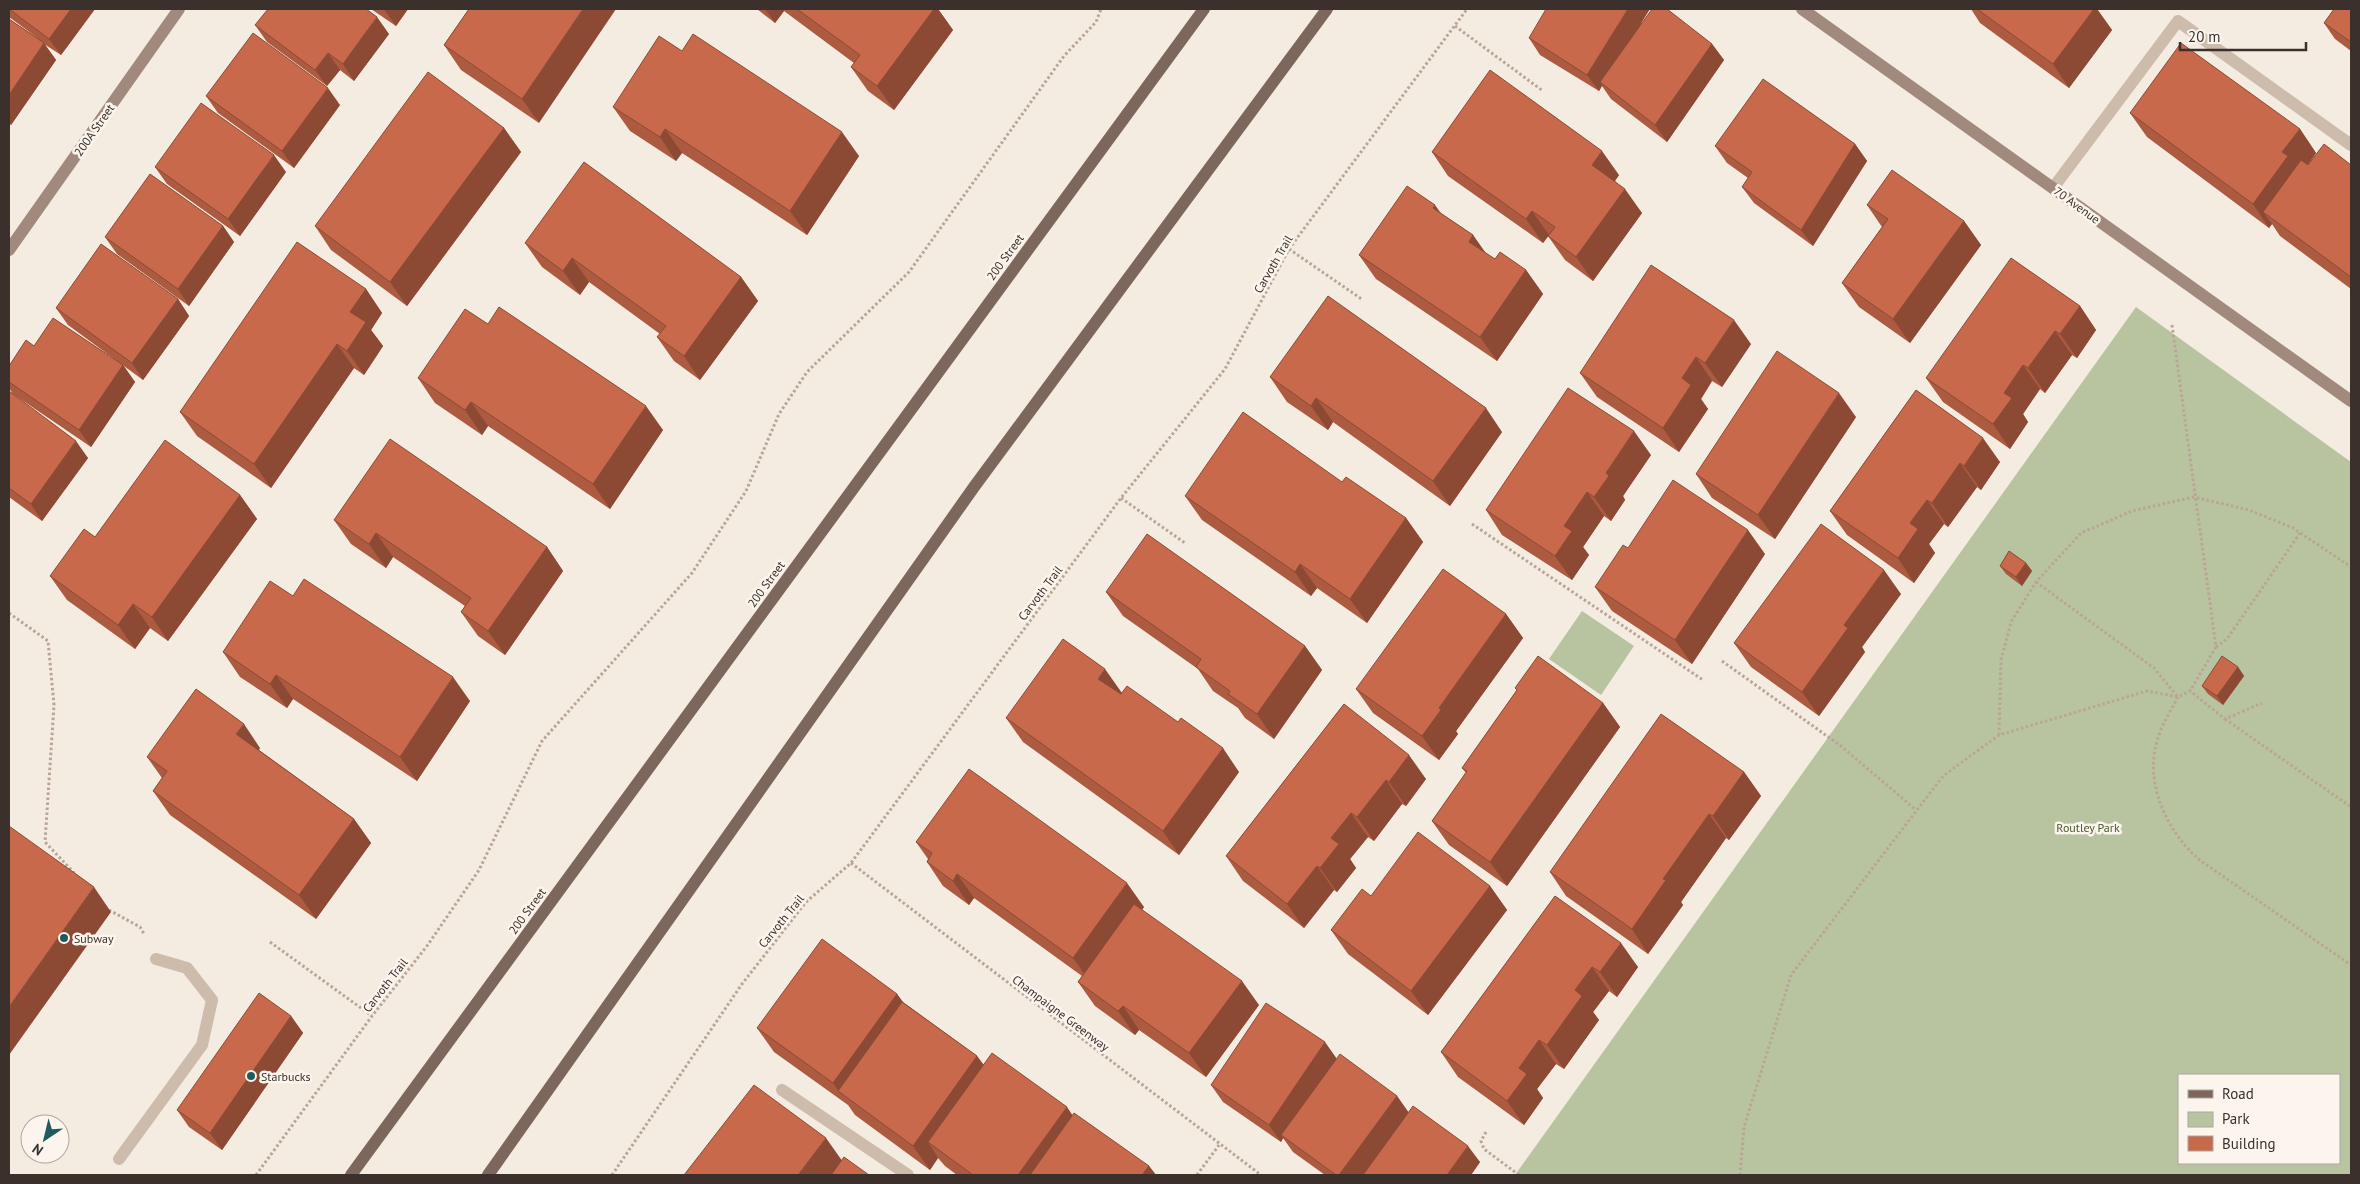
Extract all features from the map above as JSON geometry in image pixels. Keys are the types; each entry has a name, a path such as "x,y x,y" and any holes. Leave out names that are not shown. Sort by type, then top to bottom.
{"main road":[{"name":"200 Street","path":"351,1175 1204,9"},
{"path":"488,1175 974,488 1327,9"}],"street":[{"name":"200A Street","path":"9,250 179,9"},
{"name":"70 Avenue","path":"1802,9 2351,401"}],"lane":[{"path":"2053,188 2178,15 2351,145"},
{"path":"119,1159 202,1045 212,1000 187,968 156,959"},
{"path":"782,1090 908,1175"}],"path":[{"name":"Carvoth Trail","path":"256,1175 372,1016 427,946 479,870 542,741 692,573 746,491 778,414 807,372 909,272 1064,56 1096,22 1101,9"},
{"name":"Carvoth Trail","path":"612,1175 742,984 806,902 851,863 1121,498 1225,369 1289,249 1467,9"},
{"path":"1455,26 1543,91"},
{"path":"1289,249 1363,300"},
{"path":"2172,325 2216,647"},
{"path":"1999,735 2001,660 2011,622 2036,582 2081,532 2132,511 2194,497 2249,510 2300,534 2351,567"},
{"path":"1121,498 1185,542"},
{"path":"1472,524 1703,680"},
{"path":"1740,1175 1744,1127 1791,975 1943,776 1999,735 2147,691 2178,696 2190,691 2216,647 2227,639 2300,534"},
{"path":"2036,582 2154,668 2178,696"},
{"path":"9,612 48,642 54,705 45,842 78,877"},
{"path":"1722,661 1841,746 1916,810"},
{"path":"2190,691 2225,719 2351,807"},
{"path":"2178,696 2157,739 2155,758 2156,790 2164,813 2175,835 2186,849 2200,861 2351,965"},
{"path":"2225,719 2262,703"},
{"name":"Champaigne Greenway","path":"851,863 1219,1145 1261,1175"},
{"path":"105,905 111,912 140,927 156,959"},
{"path":"270,942 372,1016"},
{"path":"1486,1132 1481,1141 1484,1149 1519,1175"},
{"path":"1197,1175 1219,1145"}],"green space":[{"name":"Routley Park","path":"2136,307 2351,462 2351,1175 1515,1175"},
{"path":"1582,611 1634,646 1601,695 1549,659"}],"building":[{"path":"9,9 71,9 49,39"},
{"path":"268,9 366,9 377,17 343,64 328,53 315,70 255,25"},
{"path":"469,9 583,9 522,99 444,45"},
{"path":"797,9 934,9 877,86 851,67 860,55"},
{"path":"1546,9 1628,9 1587,75 1529,38"},
{"path":"1652,9 1667,9 1712,44 1655,125 1600,82"},
{"path":"1977,9 2094,9 2053,64"},
{"path":"2334,9 2351,9 2351,42 2324,23"},
{"path":"9,19 44,43 9,95"},
{"path":"253,33 328,88 282,151 206,96"},
{"path":"693,34 842,132 790,211 665,129 660,137 613,107 659,36 682,51"},
{"path":"2181,43 2300,129 2282,152 2288,156 2253,204 2130,113"},
{"path":"1490,70 1602,151 1592,165 1625,189 1576,257 1548,236 1555,227 1532,211 1526,219 1432,152"},
{"path":"428,72 504,128 390,282 315,226"},
{"path":"1763,79 1855,144 1801,230 1742,187 1752,172 1715,146"},
{"path":"201,103 274,155 228,219 155,167"},
{"path":"2324,144 2351,165 2351,277 2263,212 2301,160 2308,165"},
{"path":"584,162 741,277 684,356 657,337 666,326 572,258 563,271 525,243"},
{"path":"1892,170 1964,221 1893,319 1842,283 1888,219 1867,205"},
{"path":"150,174 223,226 178,289 105,237"},
{"path":"1407,186 1435,205 1433,208 1473,235 1469,242 1495,259 1500,252 1526,270 1480,337 1359,255"},
{"path":"297,242 366,289 350,312 366,322 347,351 337,344 254,464 180,412"},
{"path":"101,244 178,299 132,363 56,308"},
{"path":"2011,258 2080,306 2060,334 2055,331 2028,368 2023,365 2004,393 2012,398 1993,424 1926,378"},
{"path":"1651,265 1734,320 1705,363 1696,357 1682,378 1691,385 1663,428 1580,373"},
{"path":"1328,296 1486,408 1433,481 1316,398 1311,406 1270,377"},
{"path":"499,307 646,406 593,484 471,402 465,410 418,378 465,309 488,324"},
{"path":"53,318 123,365 79,430 9,382 9,366 26,340 34,346"},
{"path":"1777,351 1839,393 1758,515 1696,474"},
{"path":"1568,388 1634,431 1606,473 1609,476 1594,497 1587,492 1564,526 1572,531 1555,556 1486,510"},
{"path":"1916,390 1983,438 1964,466 1960,463 1932,503 1927,500 1910,523 1918,529 1898,558 1830,511"},
{"path":"9,391 76,441 31,504 9,488"},
{"path":"1243,412 1342,482 1346,477 1406,518 1350,599 1300,564 1295,572 1185,496"},
{"path":"390,439 547,547 488,631 461,612 471,598 376,533 369,544 334,520"},
{"path":"165,440 240,495 152,617 133,604 118,625 50,576 84,529 95,537"},
{"path":"1673,480 1748,530 1675,640 1595,587 1623,545 1628,548"},
{"path":"1821,524 1884,570 1844,625 1848,628 1802,692 1734,643"},
{"path":"1147,534 1305,646 1257,714 1228,694 1230,691 1196,667 1201,659 1106,592"},
{"path":"2009,551 2026,563 2016,577 2000,566"},
{"path":"1443,569 1506,614 1439,708 1441,710 1422,736 1356,689"},
{"path":"304,579 453,677 400,757 276,675 270,684 223,652 270,581 293,596"},
{"path":"1063,639 1105,669 1098,679 1121,694 1127,686 1178,722 1181,718 1223,748 1163,831 1006,718"},
{"path":"1538,656 1603,703 1490,862 1432,821 1467,771 1462,768 1517,690 1515,688"},
{"path":"2222,656 2238,667 2217,696 2202,686"},
{"path":"196,689 244,724 236,734 354,819 299,895 153,791 167,771 147,757"},
{"path":"1344,704 1409,755 1389,782 1386,780 1357,817 1351,813 1331,838 1339,844 1320,868 1317,866 1287,904 1226,856"},
{"path":"1661,714 1744,772 1713,816 1709,814 1663,879 1666,880 1632,929 1550,872"},
{"path":"969,769 1127,883 1073,958 957,874 953,881 927,862 932,853 916,842"},
{"path":"9,826 94,887 9,1007"},
{"path":"1418,832 1490,886 1411,991 1331,930 1362,889 1371,896"},
{"path":"1555,896 1621,943 1600,972 1592,967 1575,990 1582,996 1547,1045 1539,1040 1519,1068 1527,1074 1507,1101 1441,1052"},
{"path":"1134,904 1242,981 1189,1053 1123,1006 1118,1011 1078,982"},
{"path":"822,939 897,994 833,1083 757,1028"},
{"path":"259,993 291,1016 210,1133 177,1110"},
{"path":"902,1002 977,1056 913,1146 838,1091"},
{"path":"1266,1003 1325,1042 1269,1125 1211,1085"},
{"path":"992,1053 1067,1107 1018,1175 973,1175 928,1142"},
{"path":"1340,1054 1397,1096 1339,1175 1336,1175 1281,1135"},
{"path":"754,1085 826,1138 798,1175 684,1175"},
{"path":"1413,1106 1468,1146 1447,1175 1363,1175"},
{"path":"1074,1113 1149,1166 1142,1175 1030,1175"},
{"path":"844,1157 869,1175 831,1175"}],"place":[{"name":"Subway","path":"64,938"},
{"name":"Starbucks","path":"251,1076"}]}
